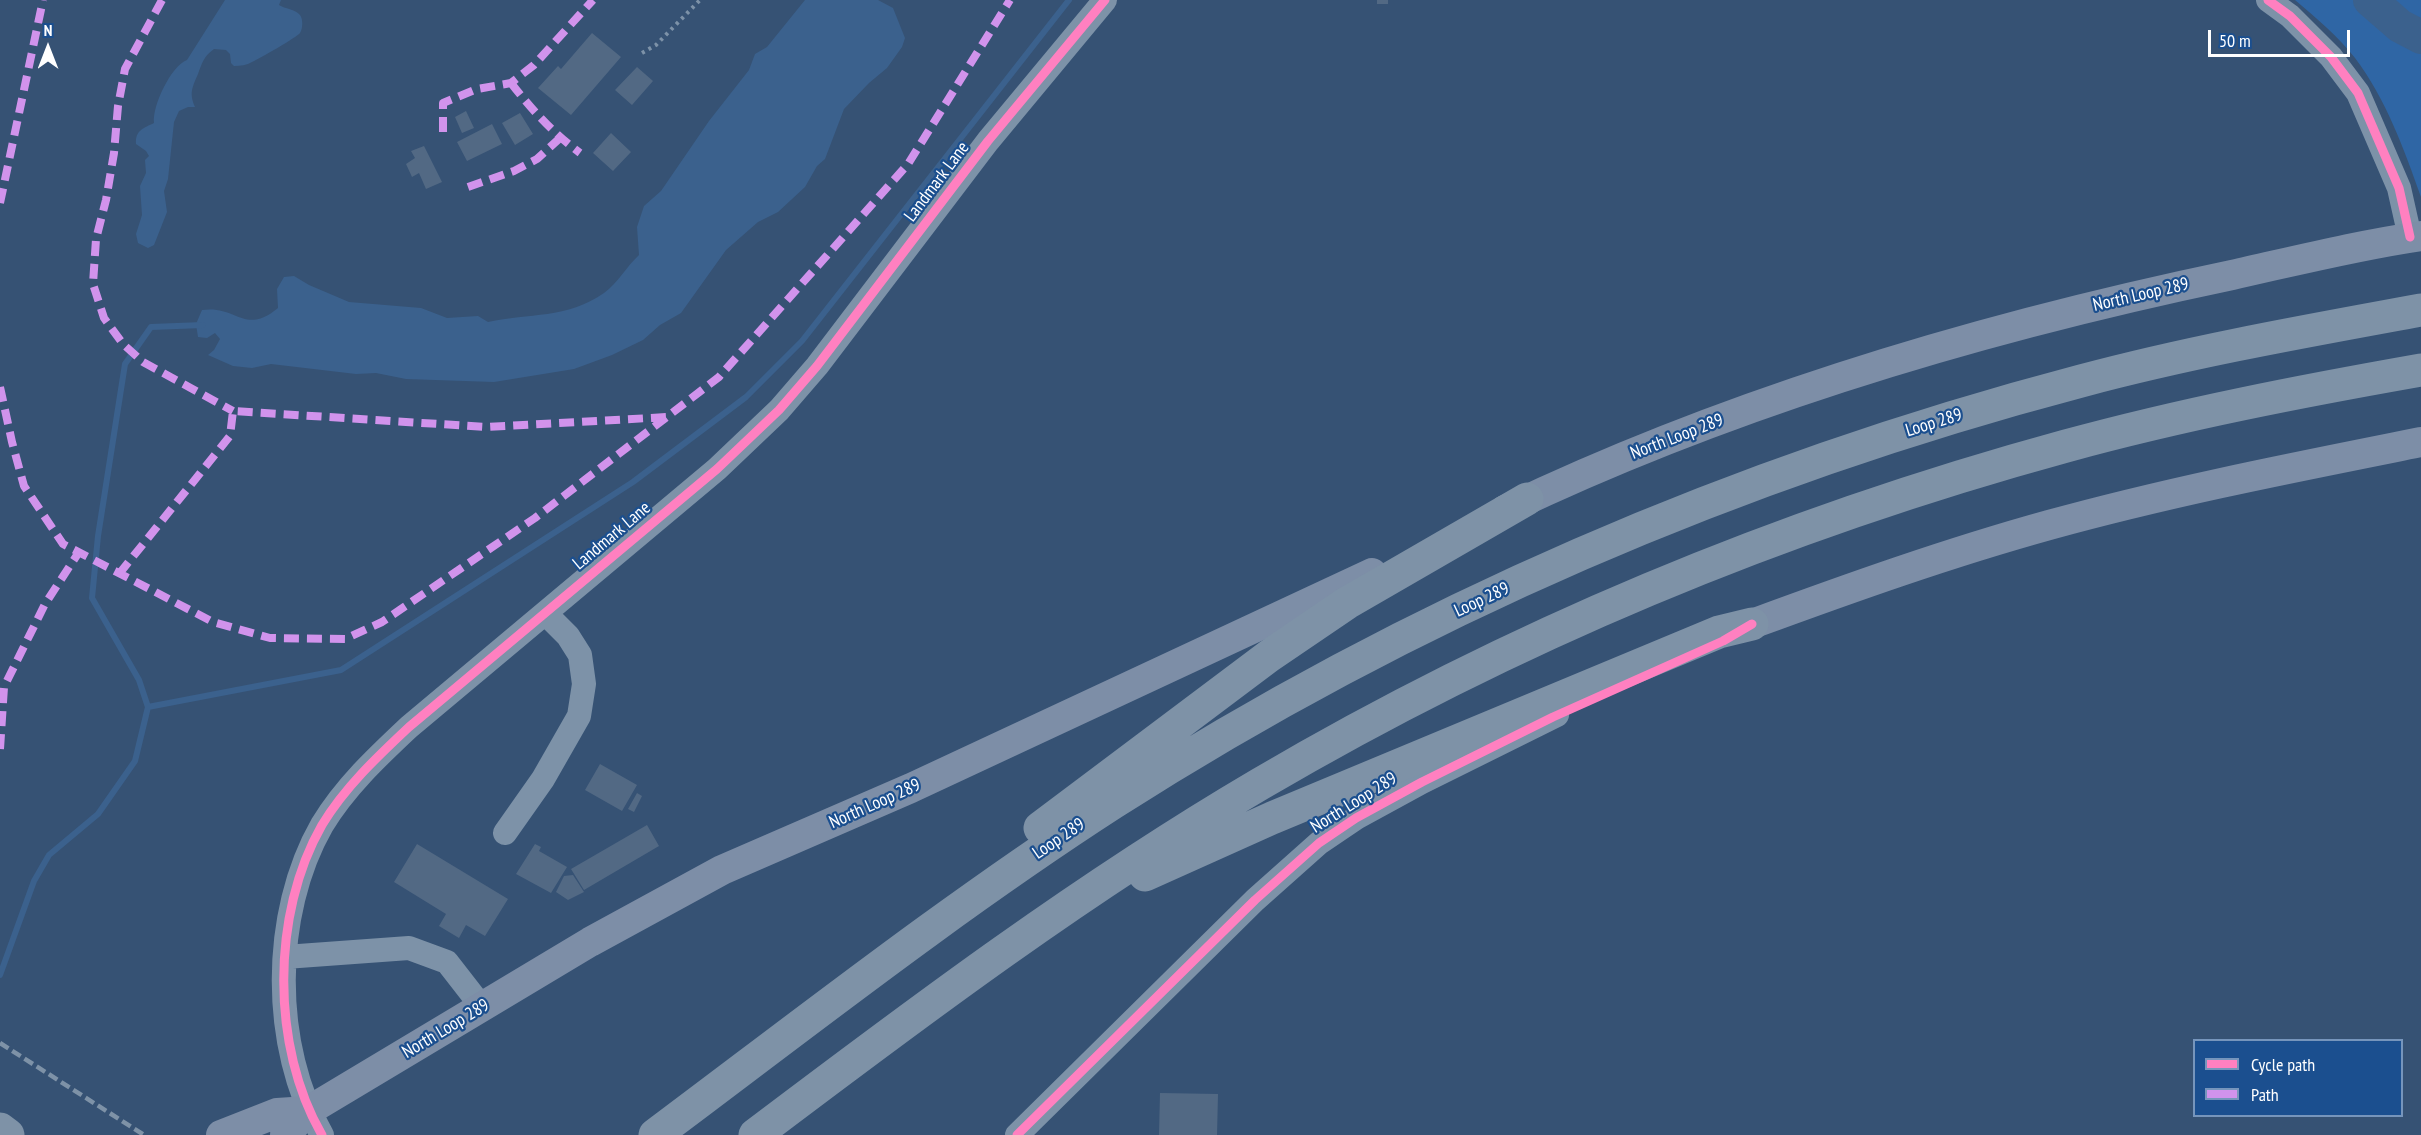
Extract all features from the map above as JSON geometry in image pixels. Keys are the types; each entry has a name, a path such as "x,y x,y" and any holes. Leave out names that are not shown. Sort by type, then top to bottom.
{"highway":[{"name":"Loop 289","path":"656,1135 840,996 1036,854 1187,758 1298,693 1397,641 1584,551 1847,450 2008,401 2162,361 2421,310"},
{"path":"755,1135 996,956 1169,840 1320,750 1448,682 1638,594 1766,543 1898,496 2066,446 2314,388 2421,370"},
{"path":"840,996 1002,858 1078,798 1269,656 1347,603 1527,499"},
{"path":"996,956 1125,884 1272,818 1709,636 1752,624"},
{"path":"0,1130 8,1135"}],"main road":[{"name":"North Loop 289","path":"285,1135 315,1123 482,1008 590,942 722,870 911,788 1231,641 1527,499 1647,448 1898,359 2110,300 2416,236"},
{"name":"North Loop 289","path":"1752,624 1918,564 2049,525 2175,493 2421,442"},
{"name":"North Loop 289","path":"221,1135 277,1113 315,1123"}],"street":[{"name":"Landmark Lane","path":"315,1123 288,1042 286,937 300,876 322,826 346,790 379,754 409,727 717,469 779,410 817,366 988,141 1105,0"},
{"path":"2268,0 2289,16 2331,57 2358,93 2399,188 2416,236"},
{"path":"505,833 543,779 579,716 584,684 580,655 568,636 546,614"},
{"name":"North Loop 289","path":"1019,1134 1255,900 1319,843 1356,818 1422,782 1553,717 1723,641 1752,624"},
{"path":"285,957 409,948 447,962 482,1008"}],"path":[{"path":"642,52 656,45 700,0"}],"shaded area":[{"path":"225,0 281,0 279,5 300,15 301,31 246,65 234,66 226,50 214,49 206,57 192,90 195,107 179,111 174,122 168,179 164,191 167,212 154,245 148,248 138,243 136,234 142,215 140,186 146,173 145,160 149,156 136,144 136,139 141,130 154,123 159,97 169,78 187,60"},
{"path":"805,0 878,0 893,8 905,38 902,47 887,68 844,109 825,159 817,166 805,187 778,212 758,222 726,250 681,313 660,325 643,340 612,355 574,369 494,382 406,379 376,373 356,374 271,364 252,368 233,366 208,355 220,339 215,333 207,338 198,337 196,324 202,310 224,312 249,320 266,316 278,308 277,289 284,277 294,276 349,302 421,308 447,318 478,316 488,322 562,311 590,301 604,293 639,255 637,227 644,206 661,191 709,121 749,70 755,54 767,47"},
{"path":"2295,0 2421,0 2421,197 2385,107 2366,74 2341,42"}],"building":[{"path":"1377,0 1388,0 1388,4 1377,4"},
{"path":"592,33 621,57 571,115 538,88 558,66 561,69"},
{"path":"637,67 653,81 632,105 615,90"},
{"path":"466,111 474,128 462,133 455,117"},
{"path":"520,113 533,134 515,145 502,123"},
{"path":"492,124 502,144 467,161 457,142"},
{"path":"611,133 631,152 613,171 593,153"},
{"path":"424,146 442,182 426,189 419,173 412,177 406,164 415,158 411,151"},
{"path":"600,764 637,785 622,811 585,790"},
{"path":"637,793 642,796 634,812 628,809"},
{"path":"647,825 659,846 584,890 571,869"},
{"path":"417,844 508,899 485,936 466,925 459,938 439,926 446,914 394,882"},
{"path":"535,844 541,847 539,851 567,867 551,893 516,874"},
{"path":"573,875 584,892 568,900 556,892 564,876"},
{"path":"1160,1093 1218,1094 1217,1135 1159,1135"}],"waterway":[{"path":"148,707 341,670 633,482 746,397 802,341 1069,0"},
{"path":"2370,0 2400,26 2421,37"},
{"path":"0,975 34,881 49,855 98,814 135,761 148,707 139,680 92,598 98,536 125,364 151,327 203,325"}],"railway":[{"path":"0,1043 144,1135"}],"marked path":[{"path":"0,203 43,0"},
{"path":"162,0 125,69 106,200 96,239 93,284 104,318 123,344 143,362 233,411"},
{"path":"443,132 443,103 477,89 511,83 534,65 593,0"},
{"path":"0,387 24,486 63,544 213,622 270,638 345,639 382,622 535,518 719,377 908,164 1010,0"},
{"path":"511,83 543,121 580,153"},
{"path":"468,187 514,171 537,159 560,138"},
{"path":"119,574 230,436 233,411 486,427 668,417"},
{"path":"0,749 4,687 45,604 79,552"}],"cycle path":[{"path":"322,1135 305,1100 293,1062 286,1022 284,980 286,939 293,899 305,860 331,811 362,773 409,727 717,469 779,410 817,366 988,141 1105,0"},
{"path":"2268,0 2290,16 2331,57 2358,93 2399,188 2410,237"},
{"path":"1017,1135 1255,900 1319,843 1356,818 1422,782 1553,717 1723,641 1752,624"}]}
